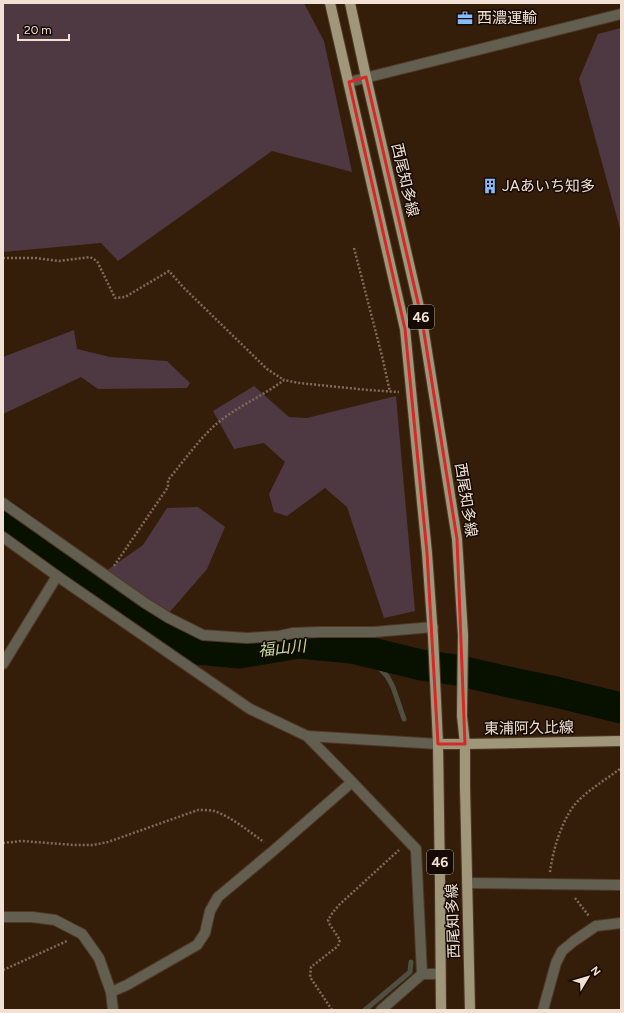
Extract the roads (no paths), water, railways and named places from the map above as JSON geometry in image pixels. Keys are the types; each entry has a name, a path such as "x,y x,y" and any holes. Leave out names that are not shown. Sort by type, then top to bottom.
{"main road":[{"name":"西尾知多線","path":"330,3 405,328 427,553 433,632 438,744 441,1010"},
{"name":"西尾知多線","path":"350,3 422,320 457,539 463,635 462,716 465,744 470,1010"},
{"name":"東浦阿久比線","path":"438,744 621,741"}],"street":[{"path":"349,82 621,14"},
{"path":"3,503 145,603 169,618 203,635 247,638 279,636 293,633 320,632 433,632"},
{"path":"3,537 250,709 307,736 352,782 416,850 422,974"},
{"path":"3,664 57,576"},
{"path":"307,736 438,744"},
{"path":"111,992 127,985 197,945 205,933 210,911 218,897 273,852 352,782"},
{"path":"467,883 621,885"},
{"path":"3,917 32,917 55,920 82,934 99,958 111,992 113,1010"},
{"path":"542,1010 556,963 562,951 596,926 621,923"},
{"path":"381,1010 422,974 440,974"}],"waterway":[{"name":"福山川","path":"3,514 144,616 197,649 239,653 299,643 352,648 421,665 456,670 621,708"},
{"path":"363,651 387,676 393,687 404,719"},
{"path":"365,1010 410,972 411,962"}],"place":[{"name":"西濃運輸","path":"465,18"},
{"name":"JAあいち知多","path":"490,186"}]}
